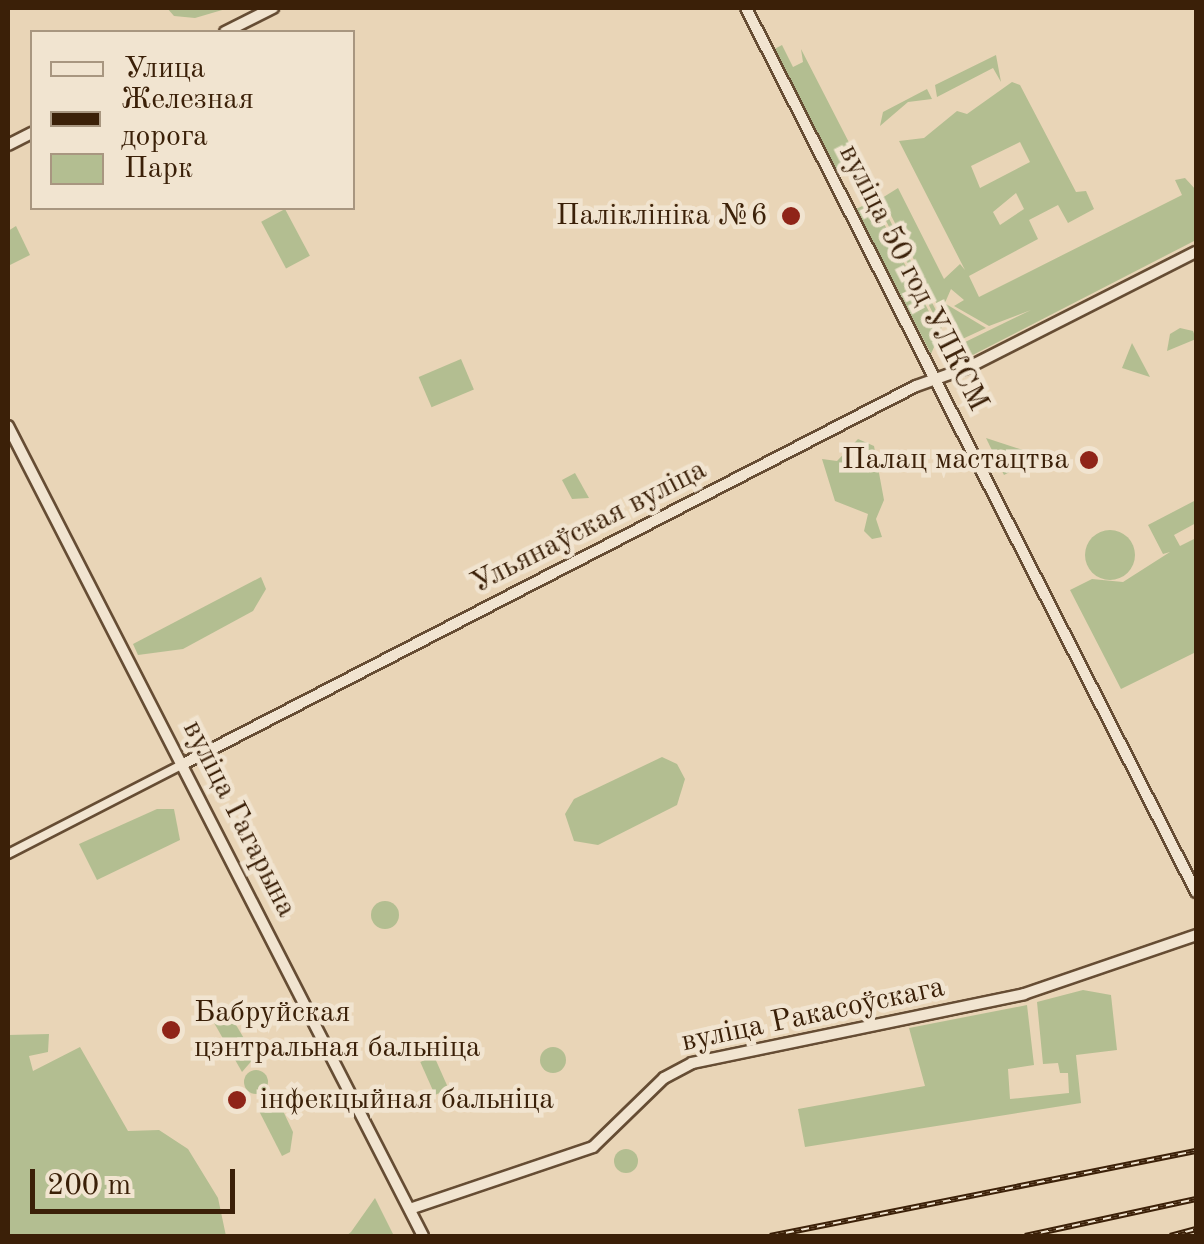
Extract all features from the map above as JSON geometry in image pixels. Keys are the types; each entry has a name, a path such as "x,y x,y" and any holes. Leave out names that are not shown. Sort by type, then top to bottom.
{"main road":[{"path":"229,30 273,8"},
{"name":"вуліца 50 год УЛКСМ","path":"746,8 1196,892"},
{"name":"Ульянаўская вуліца","path":"183,764 1196,252"},
{"name":"вуліца Гагарына","path":"8,426 423,1236"},
{"name":"вуліца Ракасоўскага","path":"410,1209 593,1146 664,1078 692,1064 1024,994 1196,935"}],"street":[{"name":"Ульянаўская вуліца","path":"8,854 183,764"}],"green space":[{"path":"167,8 229,8 195,18 174,16"},
{"path":"782,45 793,67 803,62 801,49 859,162 833,176 790,93 785,70 769,52"},
{"path":"996,55 1001,82 993,68 937,97 935,85"},
{"path":"1012,82 1020,85 1076,192 1086,191 1094,209 1068,223 1058,205 1029,220 1038,239 969,276 979,297 1182,195 1175,180 1185,178 1196,190 1196,240 965,359 959,345 1031,310 989,326 954,306 964,300 951,289 941,312 882,198 898,188 944,279 960,264 965,270 899,141 924,138 957,111 967,114","holes":["1020,142 1030,162 980,188 971,166","1016,193 1024,209 1000,225 993,212"]},
{"path":"927,89 932,99 908,102 880,126 883,112"},
{"path":"869,193 878,198 876,208 940,333 931,354 856,209 873,201"},
{"path":"880,201 943,324 941,329 879,207"},
{"path":"283,210 310,256 286,268 261,222"},
{"path":"16,226 30,255 8,266 8,231"},
{"path":"946,304 986,328 956,342 942,315"},
{"path":"1180,328 1193,331 1196,339 1167,351 1170,334"},
{"path":"1132,343 1150,377 1122,368"},
{"path":"461,359 474,389 432,407 419,377"},
{"path":"986,438 1026,451 1030,461 1004,475"},
{"path":"858,439 874,446 884,500 876,519 882,537 872,539 864,531 868,514 835,501 822,459 837,461"},
{"path":"575,473 589,498 572,499 562,480"},
{"path":"1196,500 1196,523 1174,535 1180,546 1196,538 1196,652 1121,689 1070,590 1092,579 1123,582 1170,552 1163,554 1148,525"},
{"path":"1110,530 1127,538 1135,555 1127,572 1110,580 1093,572 1085,555 1093,538"},
{"path":"261,577 266,589 253,611 183,649 138,655 133,644"},
{"path":"662,757 677,764 685,779 677,805 598,845 574,841 565,814 574,799"},
{"path":"157,809 174,809 180,840 97,880 79,844"},
{"path":"385,901 395,905 399,915 395,925 385,929 375,925 371,915 375,905"},
{"path":"1083,990 1111,995 1117,1050 1076,1055 1081,1103 805,1147 798,1109 925,1086 909,1028 1027,1005 1034,1065 1008,1069 1010,1099 1069,1093 1068,1073 1060,1073 1058,1063 1043,1064 1037,1002"},
{"path":"226,1008 255,1057 242,1072 213,1021"},
{"path":"49,1034 48,1052 29,1056 33,1071 80,1047 128,1131 159,1130 188,1149 218,1198 226,1236 8,1236 8,1035"},
{"path":"553,1047 562,1051 566,1060 562,1069 553,1073 544,1069 540,1060 544,1051"},
{"path":"434,1056 449,1089 435,1095 420,1062"},
{"path":"256,1070 265,1073 265,1091 256,1094 247,1091 244,1082 247,1073"},
{"path":"267,1093 275,1094 293,1132 290,1152 282,1156 257,1107"},
{"path":"626,1149 638,1161 626,1173 614,1161"},
{"path":"375,1198 394,1236 346,1236 351,1232"}],"railway":[{"path":"770,1236 1196,1151"},
{"path":"1025,1236 1196,1199"},
{"path":"1170,1236 1196,1229"}],"place":[{"name":"Паліклініка №6","path":"791,216"},
{"name":"Палац мастацтва","path":"1089,460"},
{"name":"Бабруйская цэнтральная бальніца","path":"171,1030"},
{"name":"інфекцыйная бальніца","path":"237,1100"}]}
